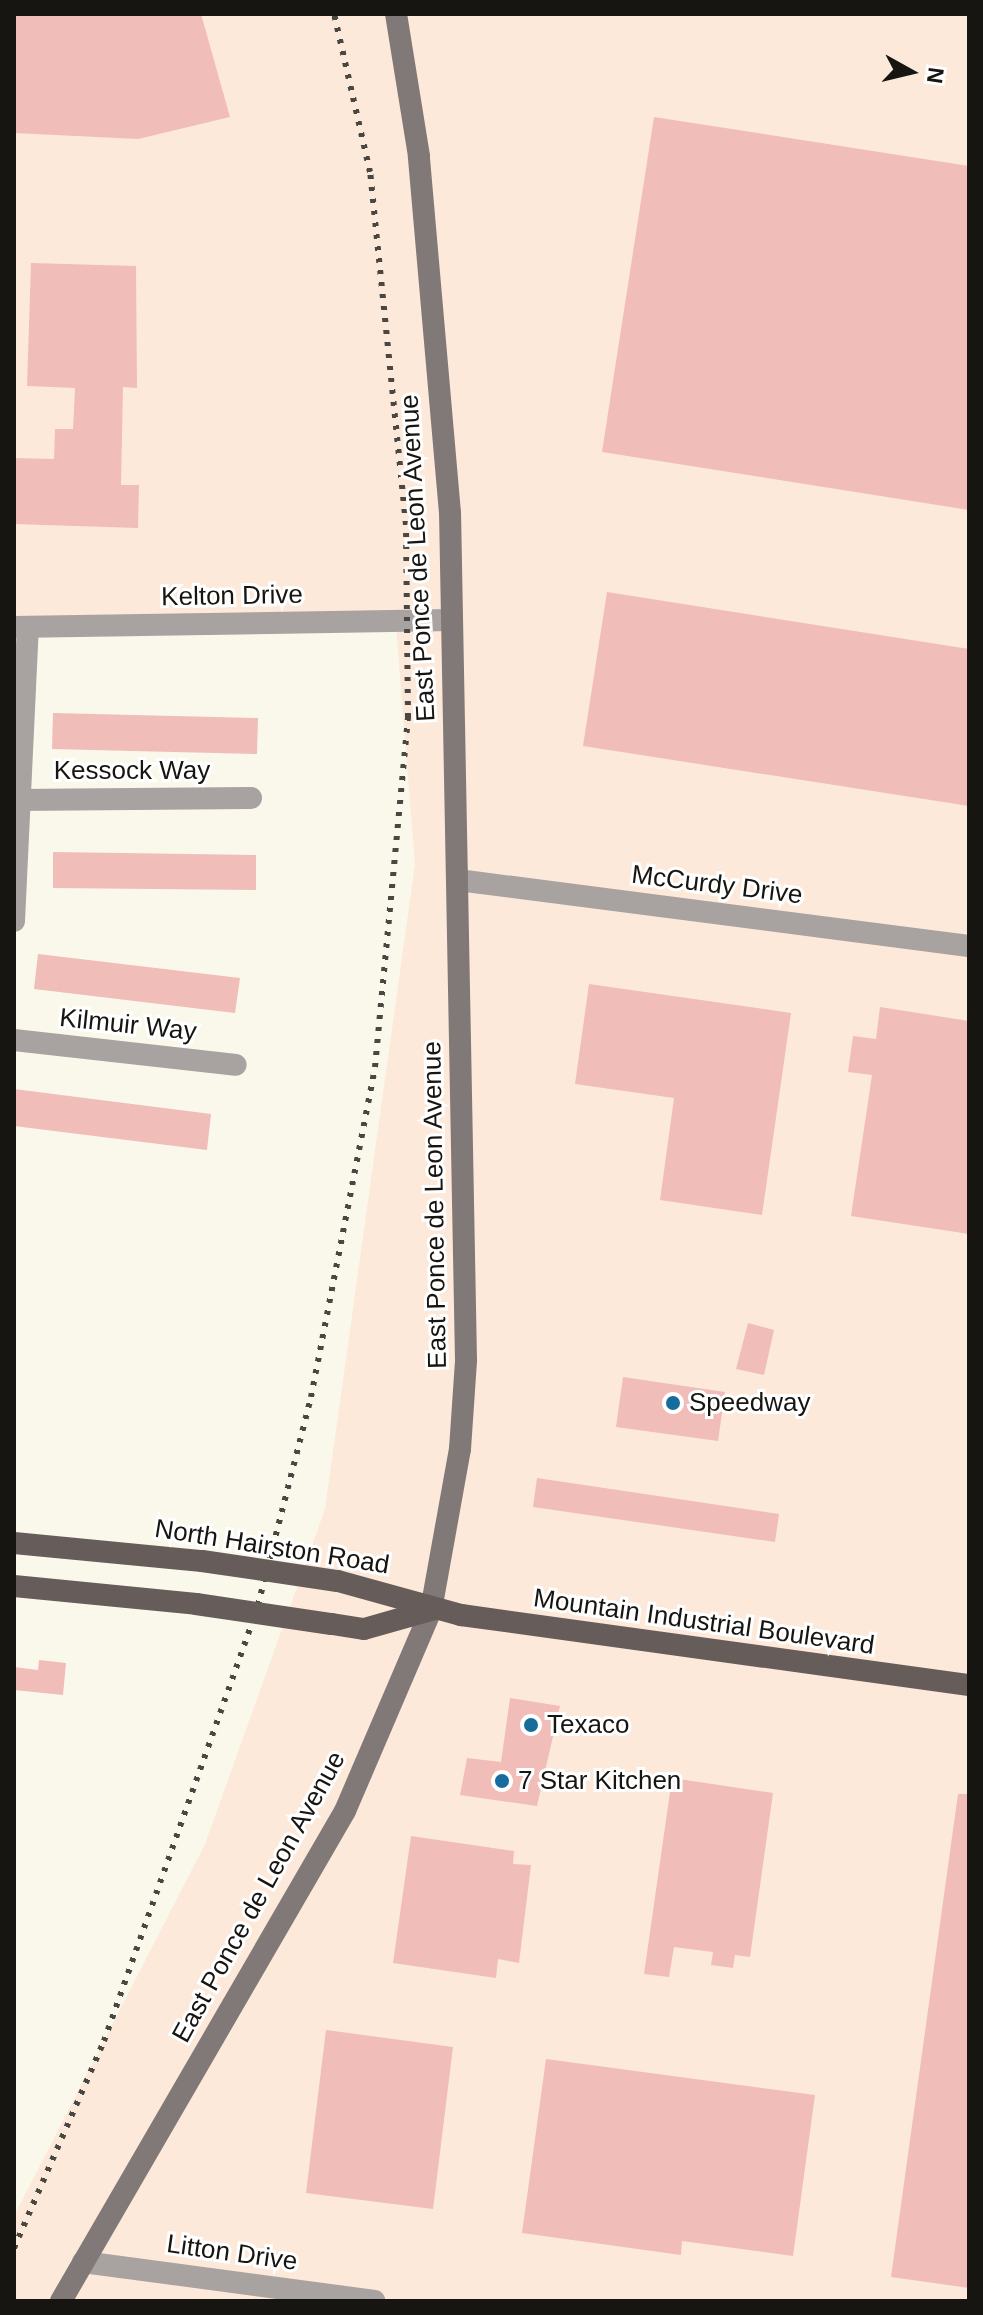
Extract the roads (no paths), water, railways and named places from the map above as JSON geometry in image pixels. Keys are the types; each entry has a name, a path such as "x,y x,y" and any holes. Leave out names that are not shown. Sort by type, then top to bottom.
{"main road":[{"name":"East Ponce de Leon Avenue","path":"61,2301 345,1811 431,1610 460,1449 466,1360 450,513 419,156 396,14"},
{"name":"North Hairston Road","path":"14,1543 202,1561 376,1587 431,1610"},
{"path":"14,1586 196,1604 364,1629 431,1610"},
{"name":"Mountain Industrial Boulevard","path":"431,1610 969,1685"}],"street":[{"name":"Kelton Drive","path":"21,627 452,620"},
{"path":"14,921 20,800 21,627"},
{"name":"Kessock Way","path":"20,800 251,798"},
{"name":"McCurdy Drive","path":"458,880 969,946"},
{"name":"Kilmuir Way","path":"14,1040 236,1065"},
{"name":"Litton Drive","path":"83,2262 374,2301"}],"railway":[{"path":"14,2248 104,2041 258,1605 311,1397 375,1067 408,717 406,525 370,172 334,14"}],"place":[{"name":"Speedway","path":"673,1403"},
{"name":"Texaco","path":"531,1725"},
{"name":"7 Star Kitchen","path":"502,1781"}]}
